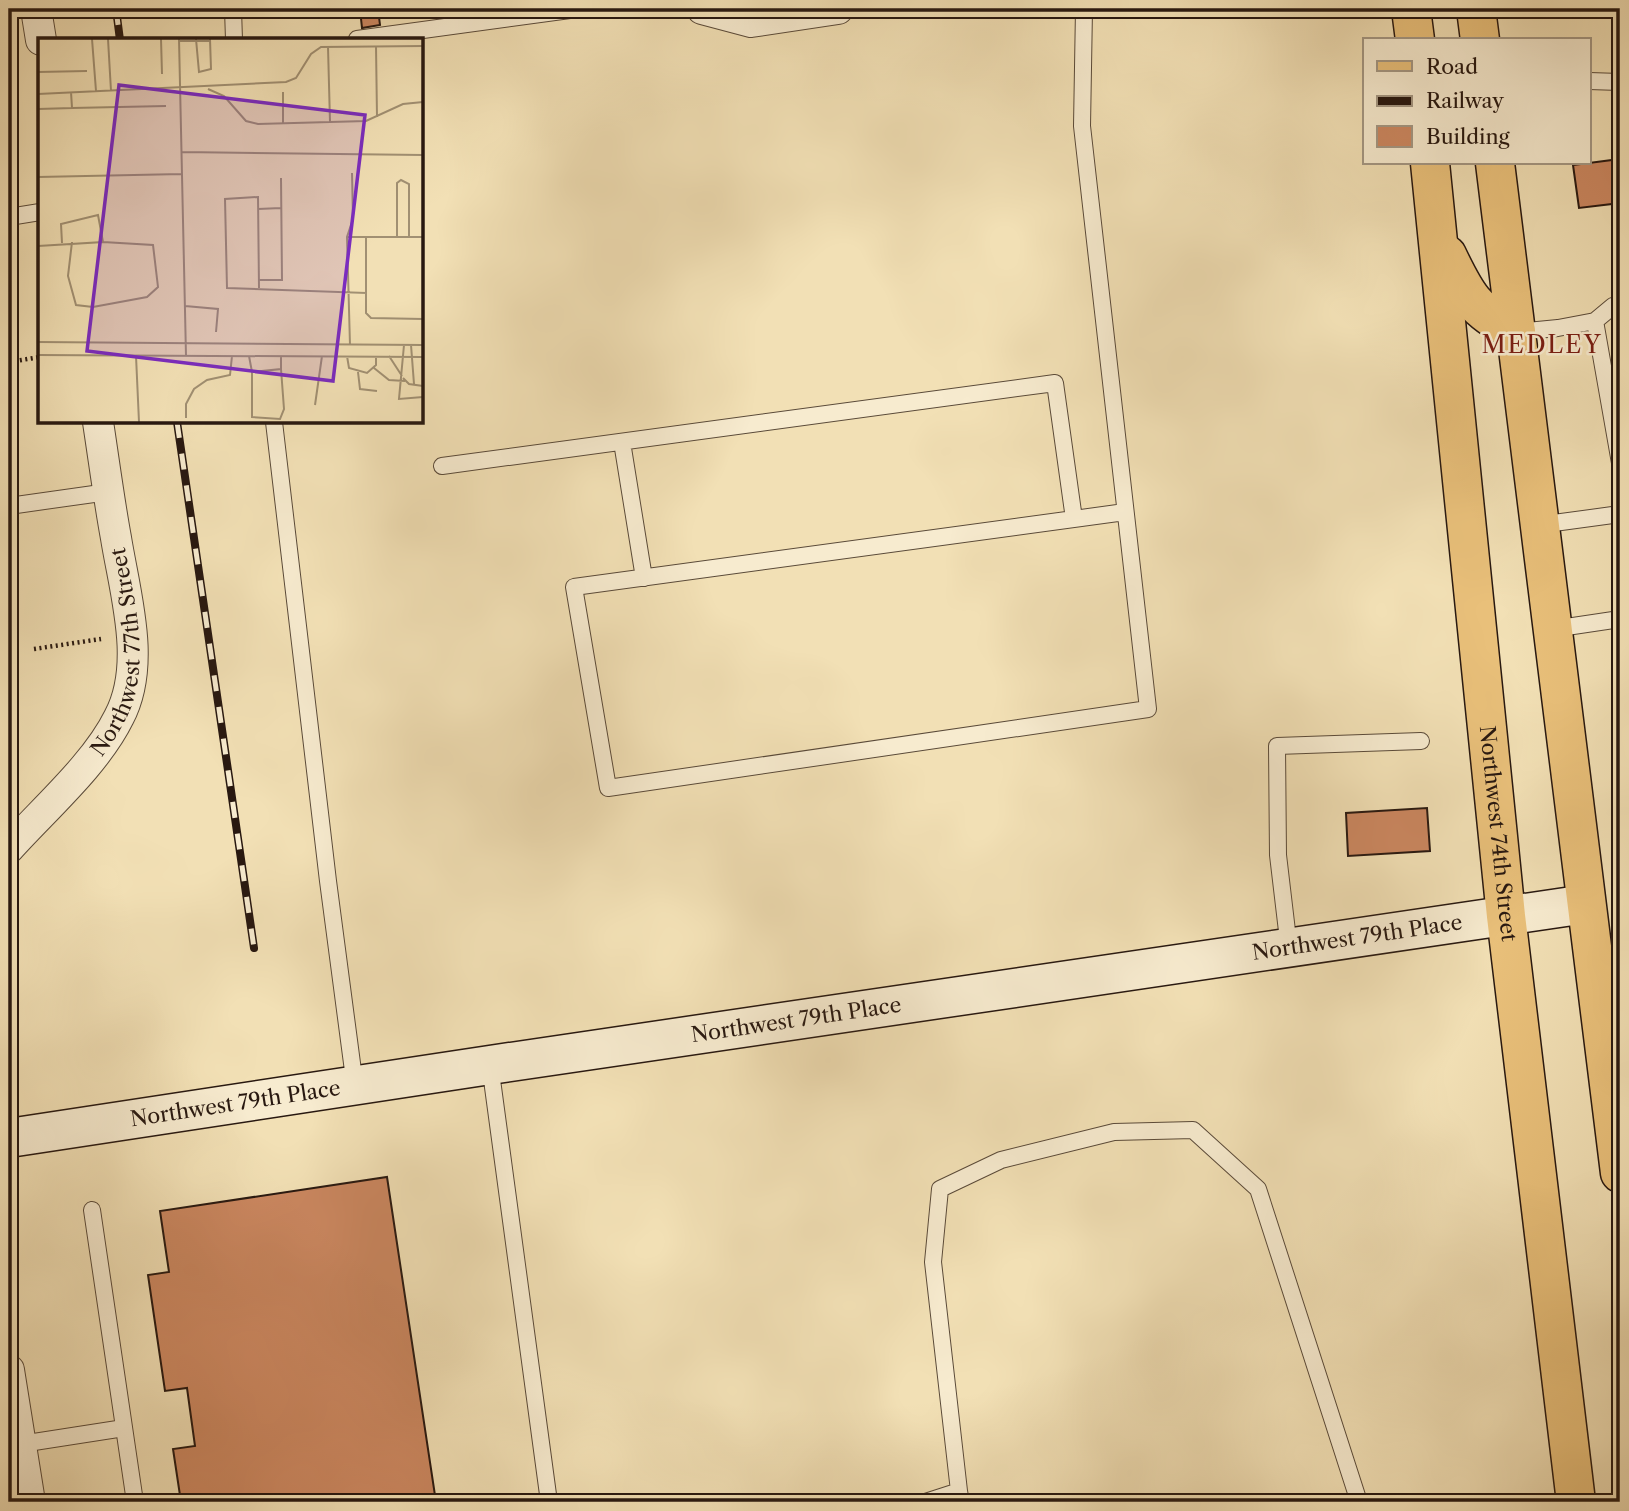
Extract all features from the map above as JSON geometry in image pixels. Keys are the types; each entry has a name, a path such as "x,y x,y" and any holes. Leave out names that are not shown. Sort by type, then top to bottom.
{"main road":[{"path":"1411,9 1415,38"},
{"path":"1476,9 1480,38"},
{"name":"Northwest 74th Street","path":"1430,164 1506,916 1576,1502"},
{"path":"1495,164 1620,1173"},
{"path":"1438,238 1466,294 1492,319 1517,332"},
{"name":"Northwest 79th Place","path":"9,1138 1586,904"}],"street":[{"path":"36,9 41,38"},
{"path":"702,9 750,15 838,9"},
{"name":"Northwest 77th Street","path":"9,848 99,748 120,717 127,700 132,663 131,642 98,424"},
{"path":"9,1370 30,1502"}],"lane":[{"path":"233,9 234,38"},
{"path":"364,38 577,9"},
{"path":"1084,9 1082,126 1149,709 608,788 574,587 1125,512"},
{"path":"1590,81 1620,82"},
{"path":"9,217 38,212"},
{"path":"1517,332 1595,321 1613,306 1620,305"},
{"path":"1595,321 1620,463"},
{"path":"442,466 1055,383 1074,519"},
{"path":"274,424 355,1086"},
{"path":"622,442 644,578"},
{"path":"9,506 108,492"},
{"path":"1539,524 1620,514"},
{"path":"1553,629 1620,620"},
{"path":"1289,948 1278,855 1277,746 1421,741"},
{"path":"490,1065 549,1502"},
{"path":"925,1502 960,1497 933,1262 940,1189 1001,1160 1114,1132 1193,1130 1258,1188 1359,1502"},
{"path":"92,1210 135,1502"},
{"path":"21,1444 124,1428"}],"path":[{"path":"9,72 17,71"},
{"path":"9,362 38,357"},
{"path":"34,649 101,639"}],"building":[{"path":"360,9 378,9 380,25 362,28"},
{"path":"1620,159 1620,203 1579,208 1573,165"},
{"path":"1427,808 1430,851 1348,856 1346,813"},
{"path":"387,1177 436,1502 181,1502 173,1449 195,1446 187,1388 165,1391 148,1275 169,1272 160,1211"}],"railway":[{"path":"116,9 120,38"},
{"path":"177,424 254,948"}],"district":[{"name":"MEDLEY","path":"1542,345"}]}
